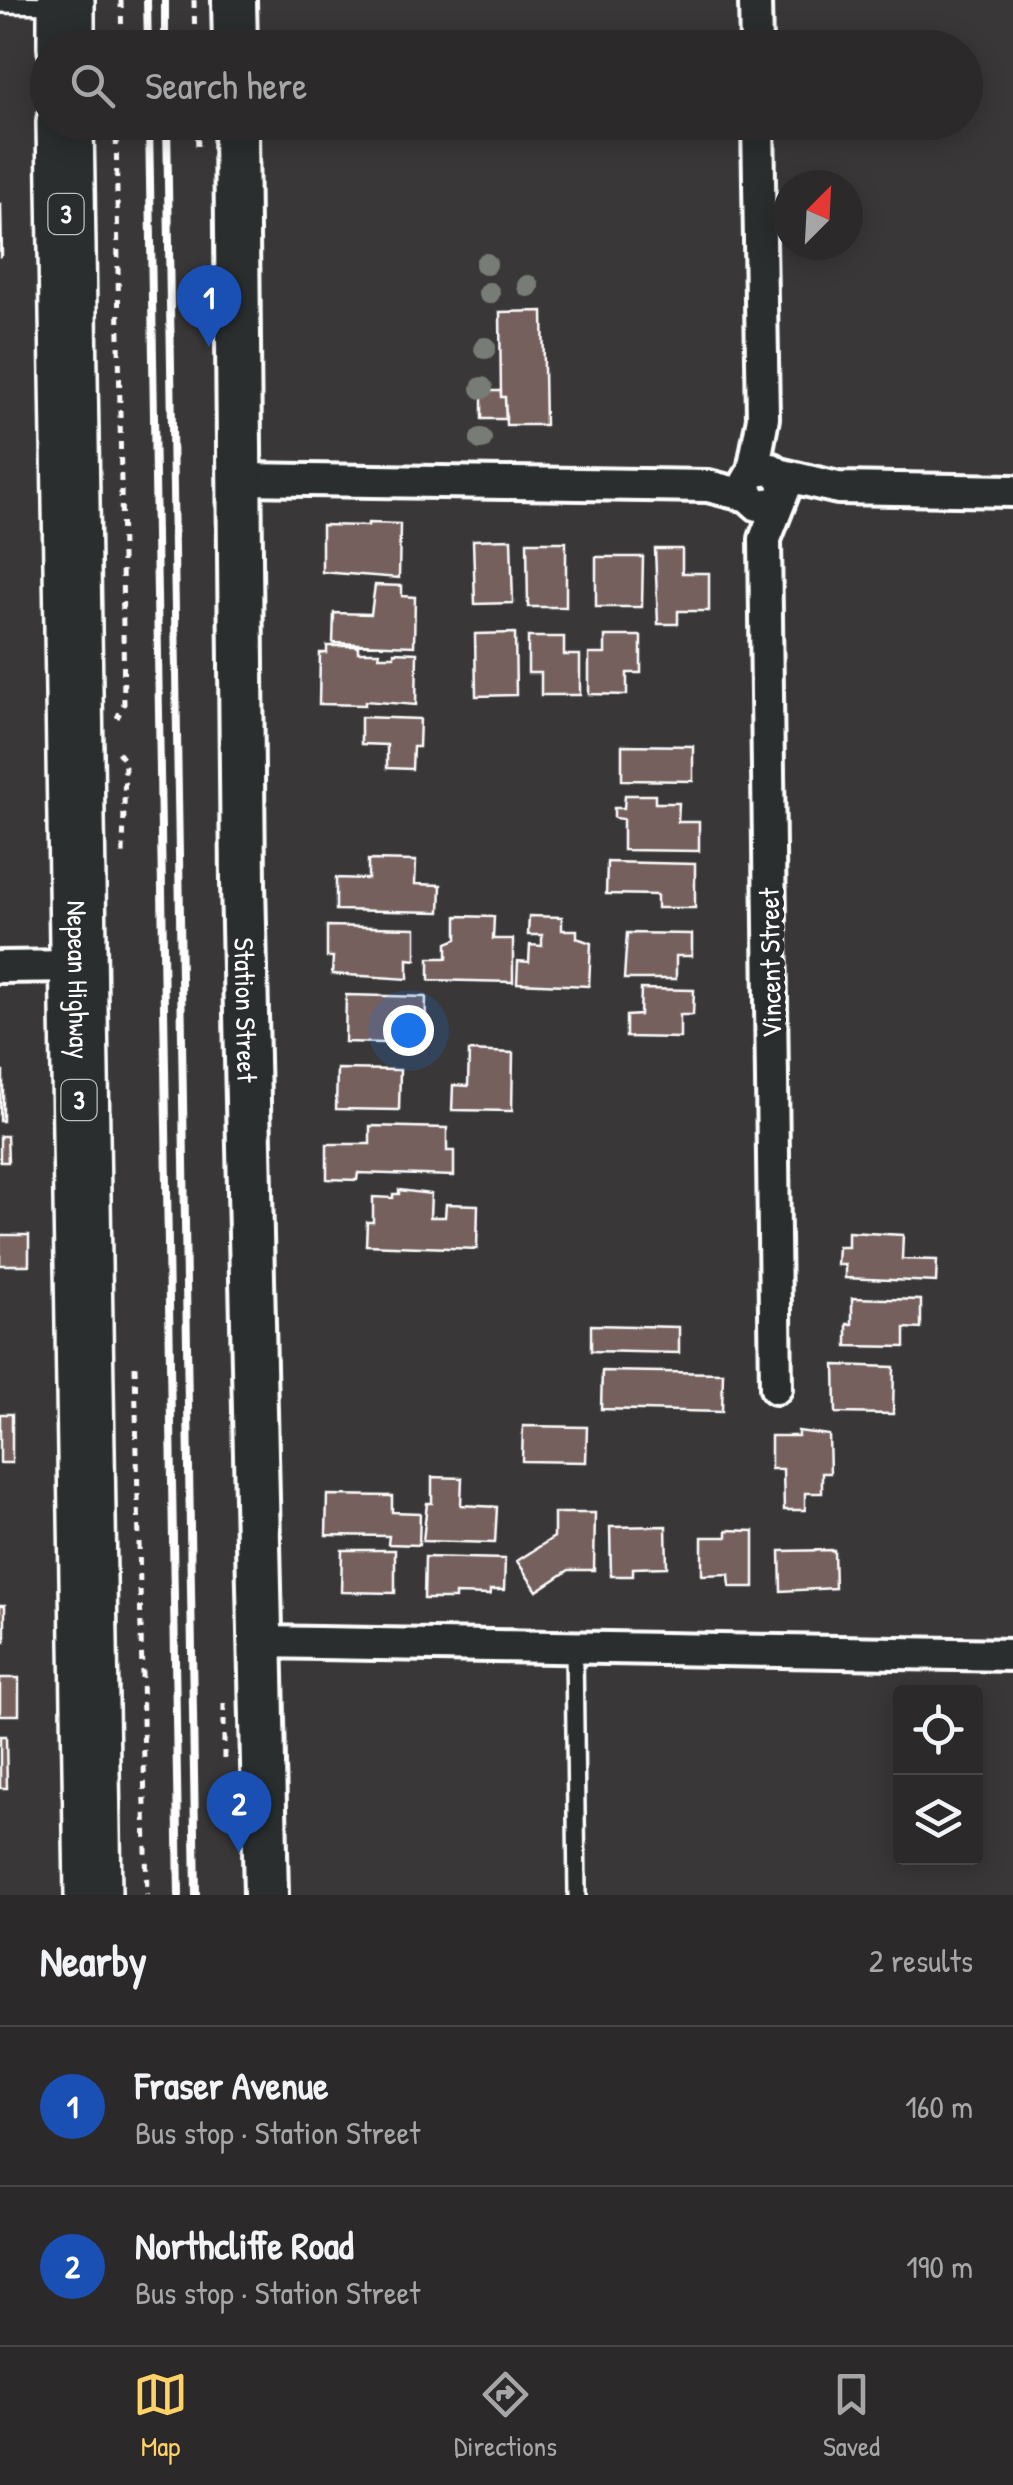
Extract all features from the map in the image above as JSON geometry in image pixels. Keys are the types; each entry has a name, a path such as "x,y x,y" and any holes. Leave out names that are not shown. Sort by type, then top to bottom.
{"highway":[{"name":"Nepean Highway","path":"65,140 93,1895"}],"street":[{"path":"234,0 235,30"},
{"path":"756,0 756,30"},
{"name":"Station Street","path":"236,140 243,857 266,1895"},
{"name":"Vincent Street","path":"758,140 776,1388"},
{"path":"241,479 1013,491"},
{"path":"0,967 77,966"},
{"path":"262,1642 1013,1654"}],"lane":[{"path":"0,4 66,17"},
{"path":"574,1647 578,1895"}],"path":[{"path":"121,0 122,30"},
{"path":"194,0 195,30"},
{"path":"112,728 124,704 116,140"},
{"path":"115,748 125,762 123,855"},
{"path":"135,1366 147,1895"}],"building":[{"path":"0,204 2,255 0,256"},
{"path":"543,311 545,425 506,425 505,397 501,397 500,312"},
{"path":"482,391 501,391 506,419 482,419"},
{"path":"400,524 399,578 322,572 322,525"},
{"path":"511,539 513,603 475,604 473,540"},
{"path":"527,542 566,542 566,607 528,607"},
{"path":"655,549 682,549 682,573 709,573 709,611 678,611 678,624 658,624"},
{"path":"596,557 643,557 642,607 596,607"},
{"path":"375,585 402,586 402,596 415,597 414,646 333,643 334,613 371,614"},
{"path":"515,633 516,695 476,696 475,634"},
{"path":"605,636 641,636 641,673 627,673 627,695 589,694 589,654 605,654"},
{"path":"528,637 564,637 564,655 580,655 580,695 541,695 541,673 528,673"},
{"path":"327,646 358,646 358,652 379,652 379,656 417,653 416,705 365,701 365,705 319,704 320,653 327,653"},
{"path":"361,717 420,719 419,747 413,747 412,769 387,768 387,745 361,744"},
{"path":"622,745 693,746 693,781 622,780"},
{"path":"625,795 655,795 655,803 679,803 678,822 699,822 699,851 623,850 623,819 614,818 614,808 624,808"},
{"path":"368,860 416,861 415,884 441,885 440,912 336,910 336,878 368,879"},
{"path":"607,862 695,864 695,908 657,908 657,895 606,894"},
{"path":"457,916 494,917 493,939 513,939 513,982 429,980 429,958 447,958 447,943 457,939"},
{"path":"529,916 562,917 562,930 577,930 577,938 591,943 589,986 517,983 518,961 529,962 530,945 542,946 542,935 528,935"},
{"path":"327,926 416,928 416,960 408,959 408,979 332,974 333,957 327,957"},
{"path":"627,933 692,934 692,956 676,956 676,979 624,979"},
{"path":"641,989 694,990 693,1015 680,1015 680,1038 626,1037 626,1016 640,1015"},
{"path":"346,995 426,997 425,1044 345,1042"},
{"path":"469,1051 513,1053 512,1111 452,1110 453,1085 468,1086"},
{"path":"337,1069 400,1070 399,1110 336,1109"},
{"path":"3,1072 3,1121 0,1121"},
{"path":"370,1126 447,1128 447,1151 454,1151 454,1176 358,1173 357,1180 327,1179 327,1144 370,1144"},
{"path":"0,1136 7,1136 8,1162 0,1162"},
{"path":"399,1190 431,1194 430,1217 445,1217 446,1204 478,1205 477,1249 366,1245 367,1222 373,1222 373,1197 393,1198"},
{"path":"848,1232 903,1235 902,1259 937,1260 936,1282 845,1278 845,1265 837,1265 838,1247 848,1247"},
{"path":"0,1235 29,1235 29,1265 0,1265"},
{"path":"852,1298 921,1300 921,1329 905,1328 905,1347 847,1346"},
{"path":"591,1325 679,1327 679,1353 591,1351"},
{"path":"835,1365 894,1367 893,1414 836,1413"},
{"path":"602,1371 723,1373 722,1412 601,1409"},
{"path":"0,1414 12,1414 12,1463 0,1463"},
{"path":"523,1426 587,1427 586,1462 522,1461"},
{"path":"798,1431 829,1435 830,1473 822,1473 822,1493 805,1493 805,1510 784,1510 783,1469 771,1469 771,1436 798,1436"},
{"path":"432,1477 462,1478 461,1505 497,1507 495,1543 423,1541 427,1503 432,1503"},
{"path":"327,1495 392,1496 392,1512 420,1513 419,1545 388,1544 389,1536 326,1535"},
{"path":"554,1513 595,1513 594,1570 569,1570 537,1591 517,1561 554,1537"},
{"path":"666,1526 667,1567 633,1568 633,1576 611,1576 610,1527"},
{"path":"727,1530 754,1531 754,1587 730,1587 729,1574 702,1575 702,1537 727,1537"},
{"path":"342,1550 395,1550 395,1593 341,1592"},
{"path":"834,1550 835,1588 781,1591 780,1551"},
{"path":"425,1557 505,1559 504,1590 490,1590 490,1595 455,1594 455,1599 424,1599"},
{"path":"0,1605 5,1605 5,1642 0,1642"},
{"path":"0,1678 19,1678 19,1715 0,1715"},
{"path":"0,1736 6,1736 7,1788 0,1788"}],"railway":[{"path":"147,0 148,30"},
{"path":"165,0 165,30"},
{"path":"149,140 179,1895"},
{"path":"167,140 196,1895"}],"place":[{"name":"Fraser Avenue","path":"209,347"},
{"name":"Northcliffe Road","path":"239,1853"}]}
